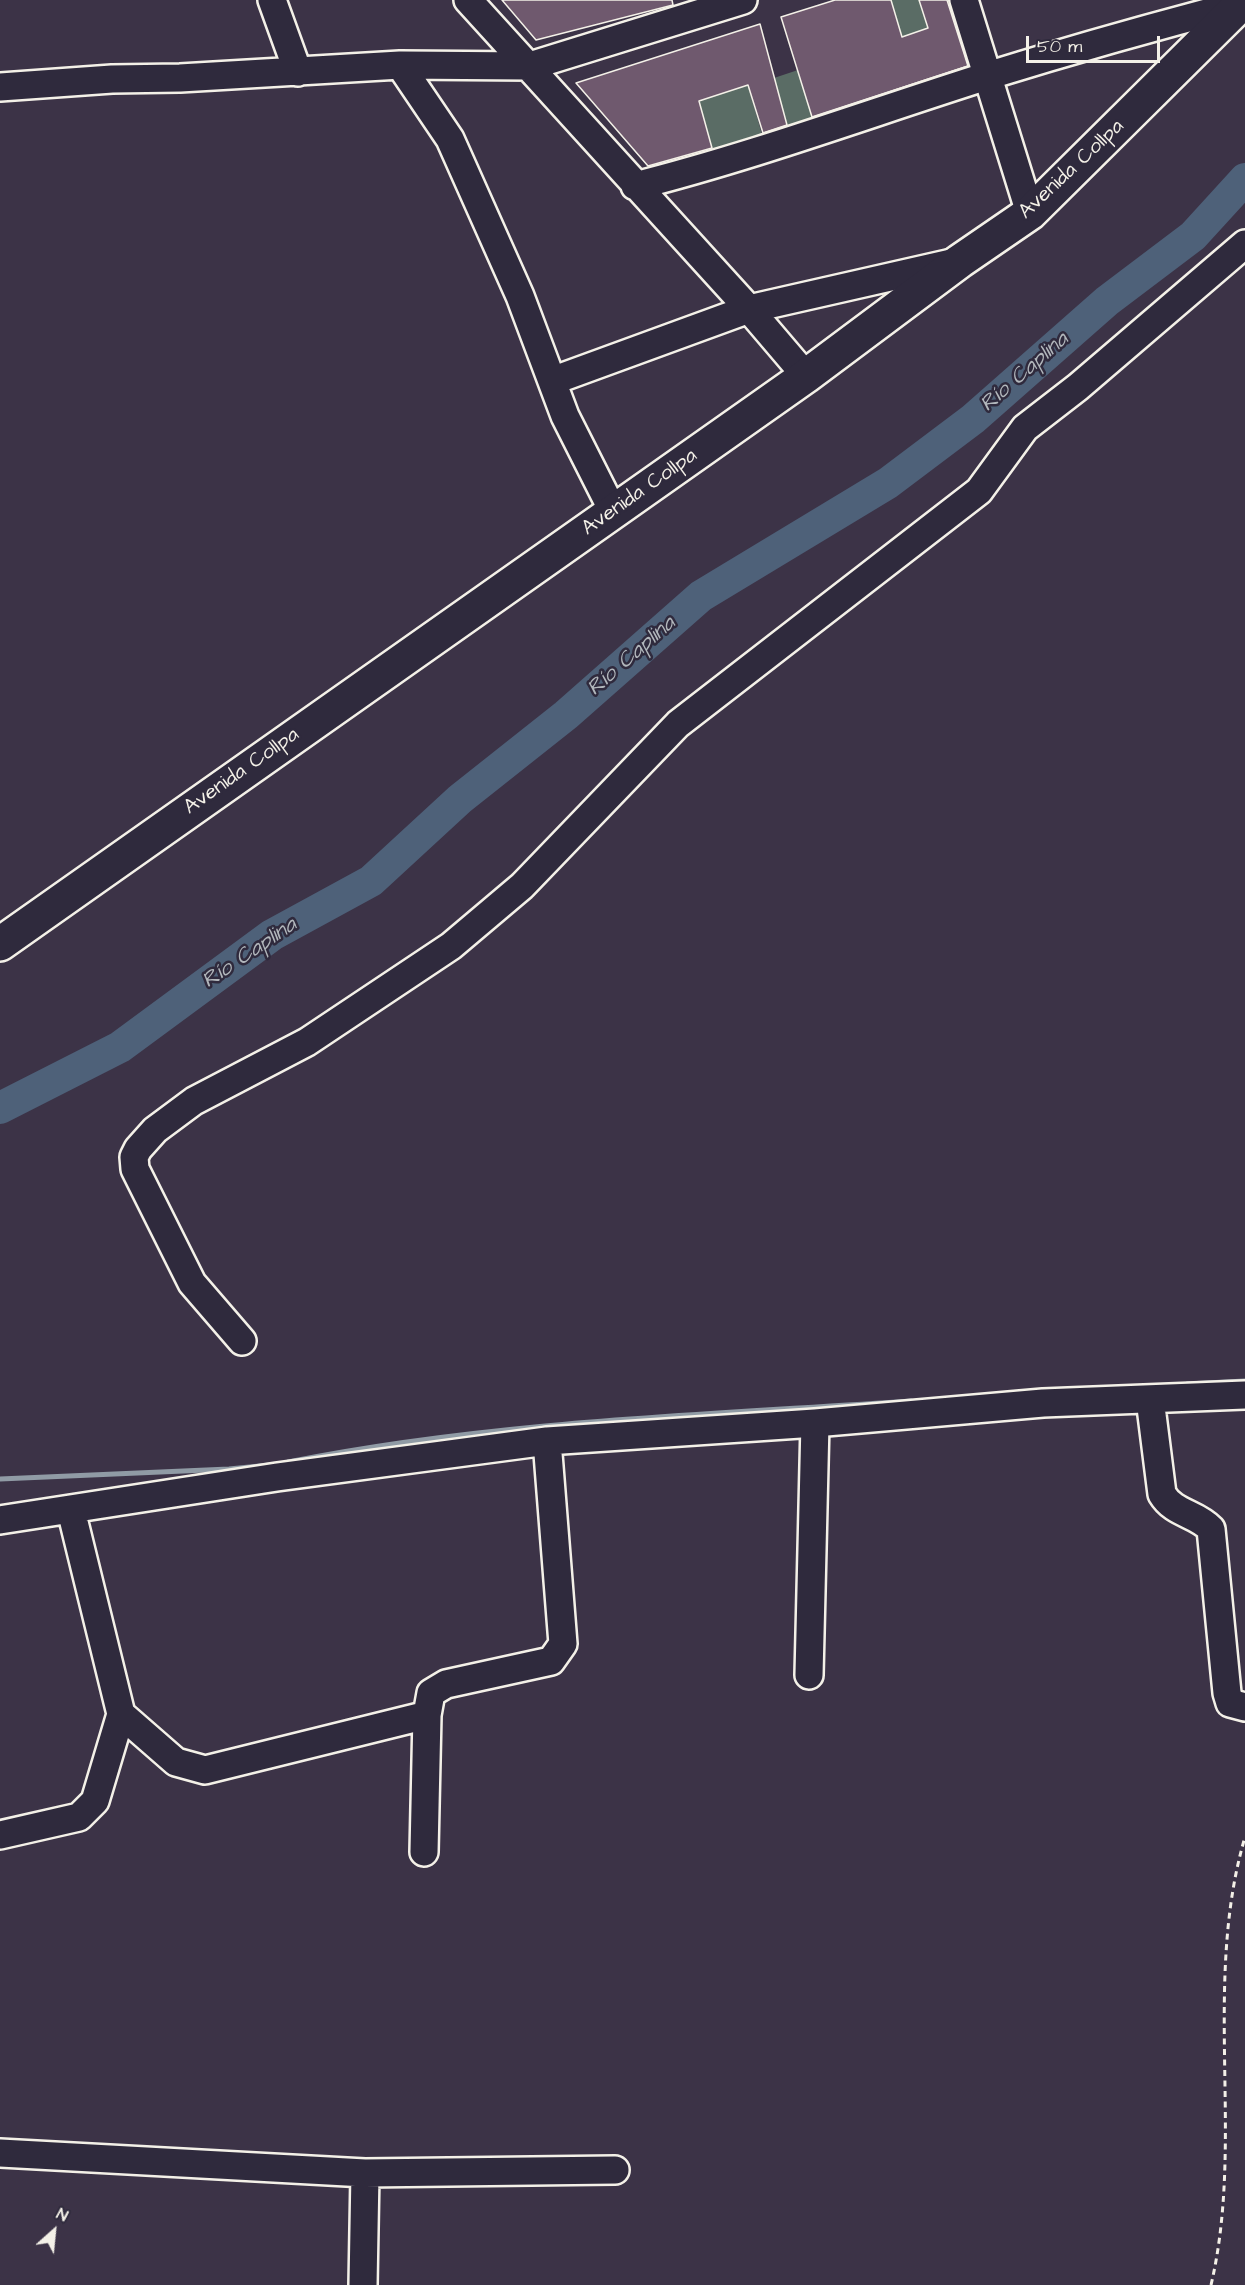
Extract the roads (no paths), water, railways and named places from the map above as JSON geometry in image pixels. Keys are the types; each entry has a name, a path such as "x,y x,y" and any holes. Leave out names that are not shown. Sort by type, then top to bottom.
{"main road":[{"name":"Avenida Collpa","path":"0,944 806,376 960,261 1030,213 1243,2"}],"street":[{"path":"272,0 298,72"},
{"path":"468,0 749,309 806,376"},
{"path":"0,87 112,79 298,72 400,65 530,66 685,9 743,0"},
{"path":"964,0 1030,213"},
{"path":"635,186 705,169 987,76 1243,2"},
{"path":"400,65 450,139 520,296 565,416 613,511"},
{"path":"242,1341 230,1323 192,1283 135,1169 134,1157 138,1149 155,1130 194,1101 307,1042 451,946 522,886 678,724 979,492 1025,428 1078,387 1245,244"},
{"path":"552,381 749,309 960,261"},
{"path":"0,1520 277,1477 547,1441 815,1423 1043,1403 1245,1395"},
{"path":"1150,1399 1162,1494 1169,1506 1204,1521 1211,1529 1227,1693 1230,1703 1245,1707"},
{"path":"809,1675 815,1423"},
{"path":"424,1852 427,1715 431,1693 446,1684 551,1661 563,1644 547,1441"},
{"path":"0,1835 79,1817 95,1801 121,1714 71,1510"},
{"path":"121,1714 176,1762 205,1770 427,1715"},
{"path":"0,2153 364,2173 615,2170"},
{"path":"363,2285 364,2173"}],"waterway":[{"name":"Río Caplina","path":"0,1108 120,1047 272,935 371,881 460,799 566,715 701,596 888,483 973,419 1107,301 1193,236 1245,179"},
{"path":"1187,1384 1245,1381"},
{"path":"288,1462 365,1448 520,1428 911,1401"},
{"path":"0,1479 229,1469 270,1465"}]}
